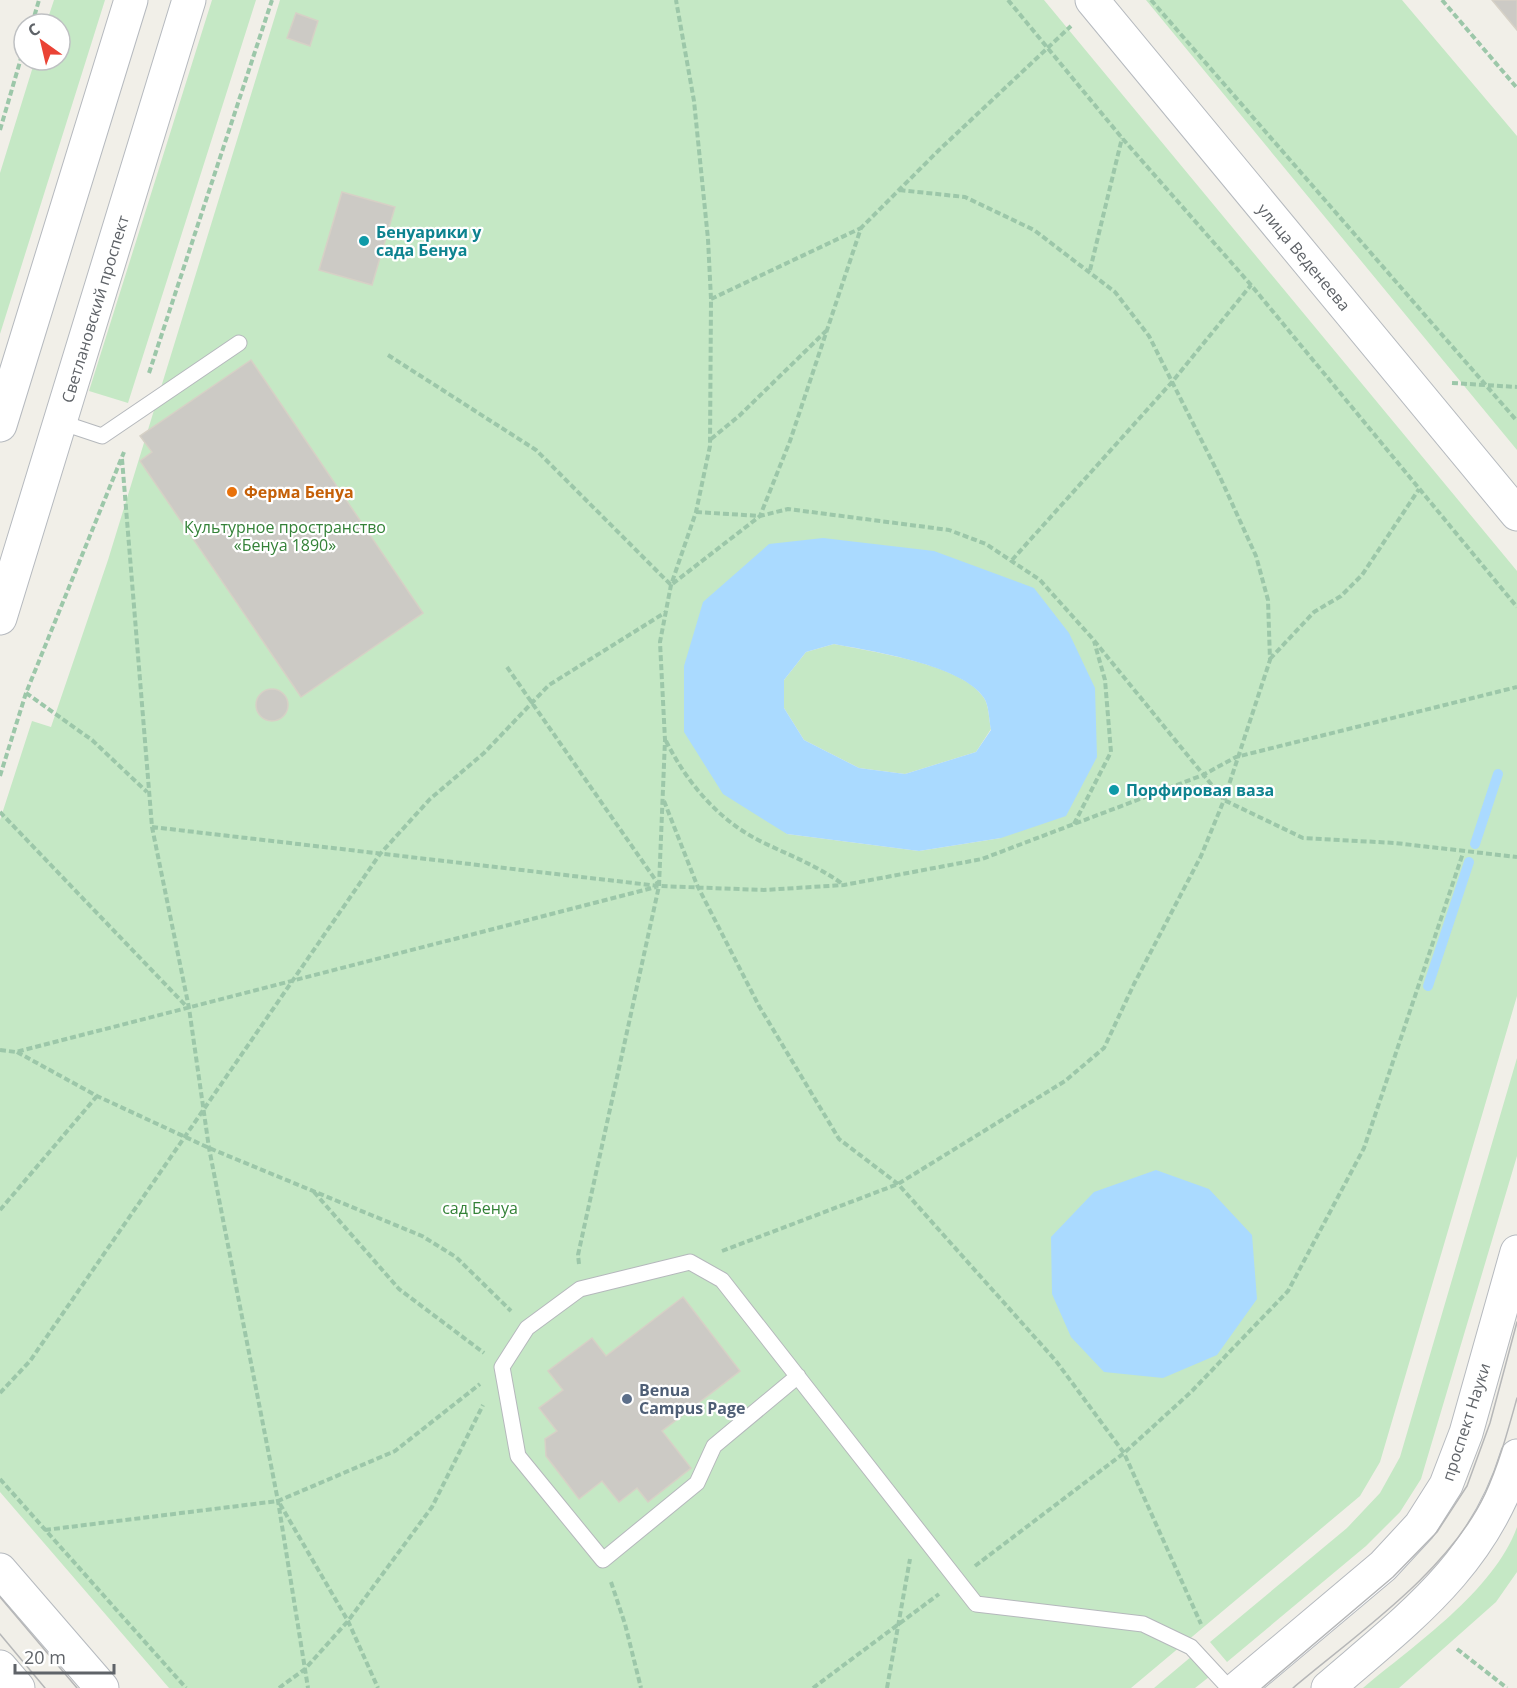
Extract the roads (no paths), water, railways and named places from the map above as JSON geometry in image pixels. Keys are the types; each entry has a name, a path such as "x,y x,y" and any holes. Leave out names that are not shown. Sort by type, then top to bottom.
{"main road":[{"path":"0,425 131,0"},
{"name":"Светлановский проспект","path":"0,618 189,0"},
{"name":"улица Веденеева","path":"1093,2 1517,514"},
{"name":"проспект Науки","path":"1238,1688 1383,1566 1425,1518 1446,1485 1466,1433 1517,1252"},
{"path":"1328,1688 1428,1602 1465,1560 1493,1518 1515,1470"},
{"path":"0,1570 102,1688"},
{"path":"0,1667 18,1688"}],"lane":[{"path":"60,422 102,436 239,343"},
{"path":"798,1376 714,1446 697,1483 603,1560 518,1456 502,1367 527,1328 580,1289 690,1262 722,1280 798,1376 976,1604 1143,1624 1191,1647 1228,1688"}],"water":[{"path":"823,538 934,551 1034,588 1069,633 1095,688 1097,757 1066,816 1001,838 919,851 787,834 723,794 684,732 684,666 703,602 769,544","holes":["834,644 915,661 957,677 973,686 986,701 991,730 976,752 905,774 859,768 804,740 784,708 784,680 806,652"]},
{"path":"1156,1170 1209,1189 1252,1235 1257,1299 1217,1355 1163,1378 1104,1372 1071,1337 1052,1294 1051,1237 1094,1192"}],"waterway":[{"path":"1475,844 1498,774"},
{"path":"1428,986 1469,862"}],"tram line":[{"path":"1262,1688 1393,1577 1437,1532 1467,1486 1490,1423 1517,1322"},
{"path":"1293,1688 1400,1600 1449,1549 1469,1522 1490,1483 1517,1398"},
{"path":"0,1597 77,1688"},
{"path":"0,1634 45,1688"}],"place":[{"name":"Бенуарики у сада Бенуа","path":"364,241"},
{"name":"Ферма Бенуа","path":"232,492"},
{"name":"Порфировая ваза","path":"1114,790"},
{"name":"Benua Campus Page","path":"627,1399"}],"park label":[{"name":"Культурное пространство «Бенуа 1890»","path":"285,536"},
{"name":"сад Бенуа","path":"480,1208"}]}
